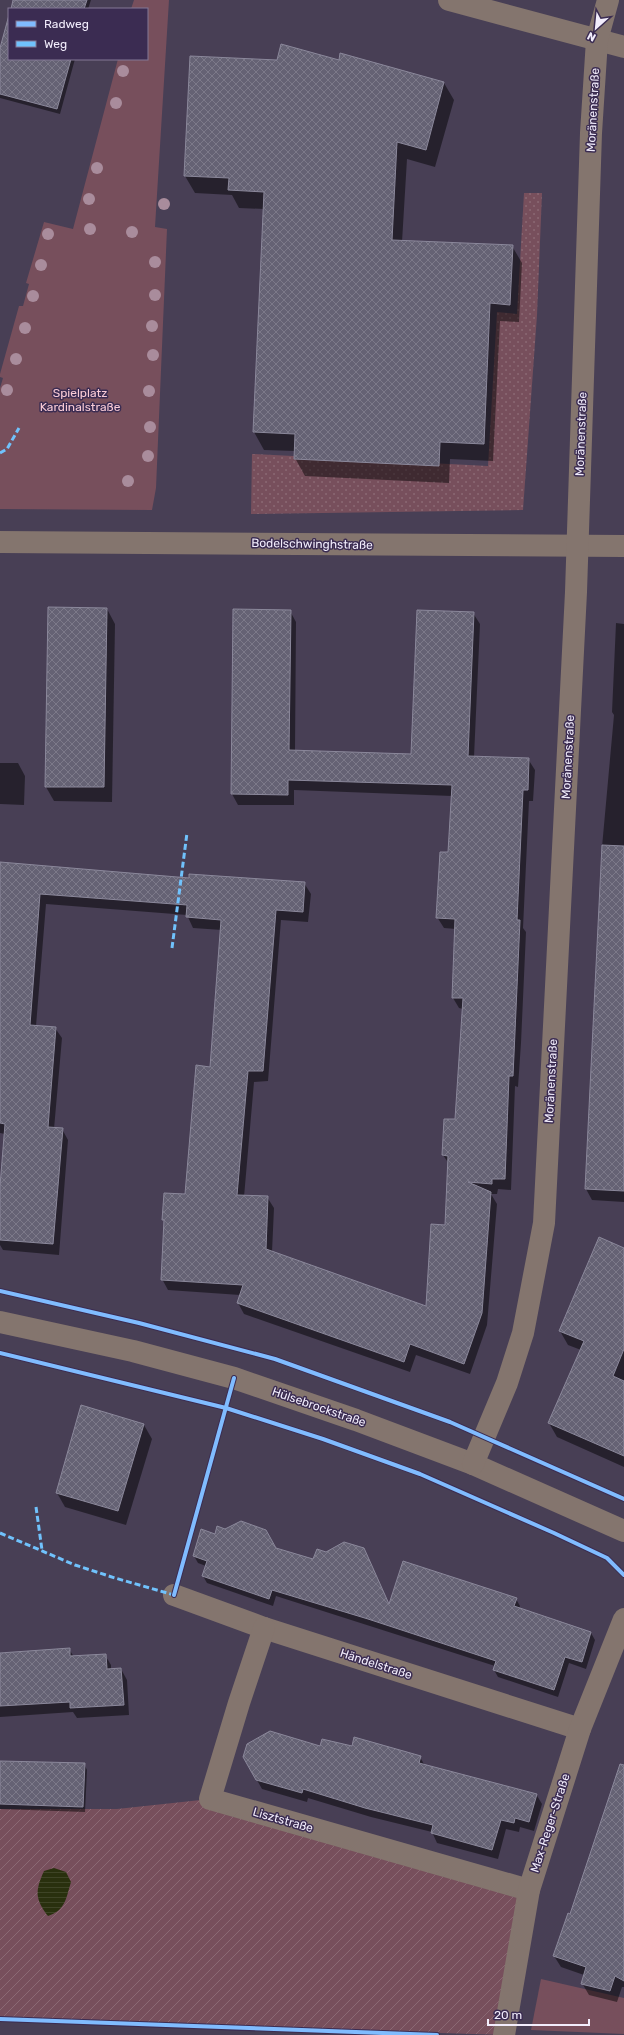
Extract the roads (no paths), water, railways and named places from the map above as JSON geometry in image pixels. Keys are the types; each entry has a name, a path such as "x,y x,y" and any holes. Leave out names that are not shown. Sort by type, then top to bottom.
{"street":[{"path":"449,0 624,47"},
{"name":"Moränenstraße","path":"472,1464 507,1383 523,1333 544,1223 578,547 588,196 597,40 608,0"},
{"name":"Bodelschwinghstraße","path":"0,542 578,547 624,546"},
{"name":"Hülsebrockstraße","path":"0,1322 133,1351 234,1378 356,1420 472,1464 624,1531"},
{"name":"Händelstraße","path":"174,1595 264,1628 580,1729"},
{"name":"Max-Reger-Straße","path":"504,2035 528,1890 580,1729 624,1619"},
{"name":"Lisztstraße","path":"264,1628 238,1703 210,1799 528,1890"}],"park label":[{"name":"Spielplatz Kardinalstraße","path":"80,400"}]}
